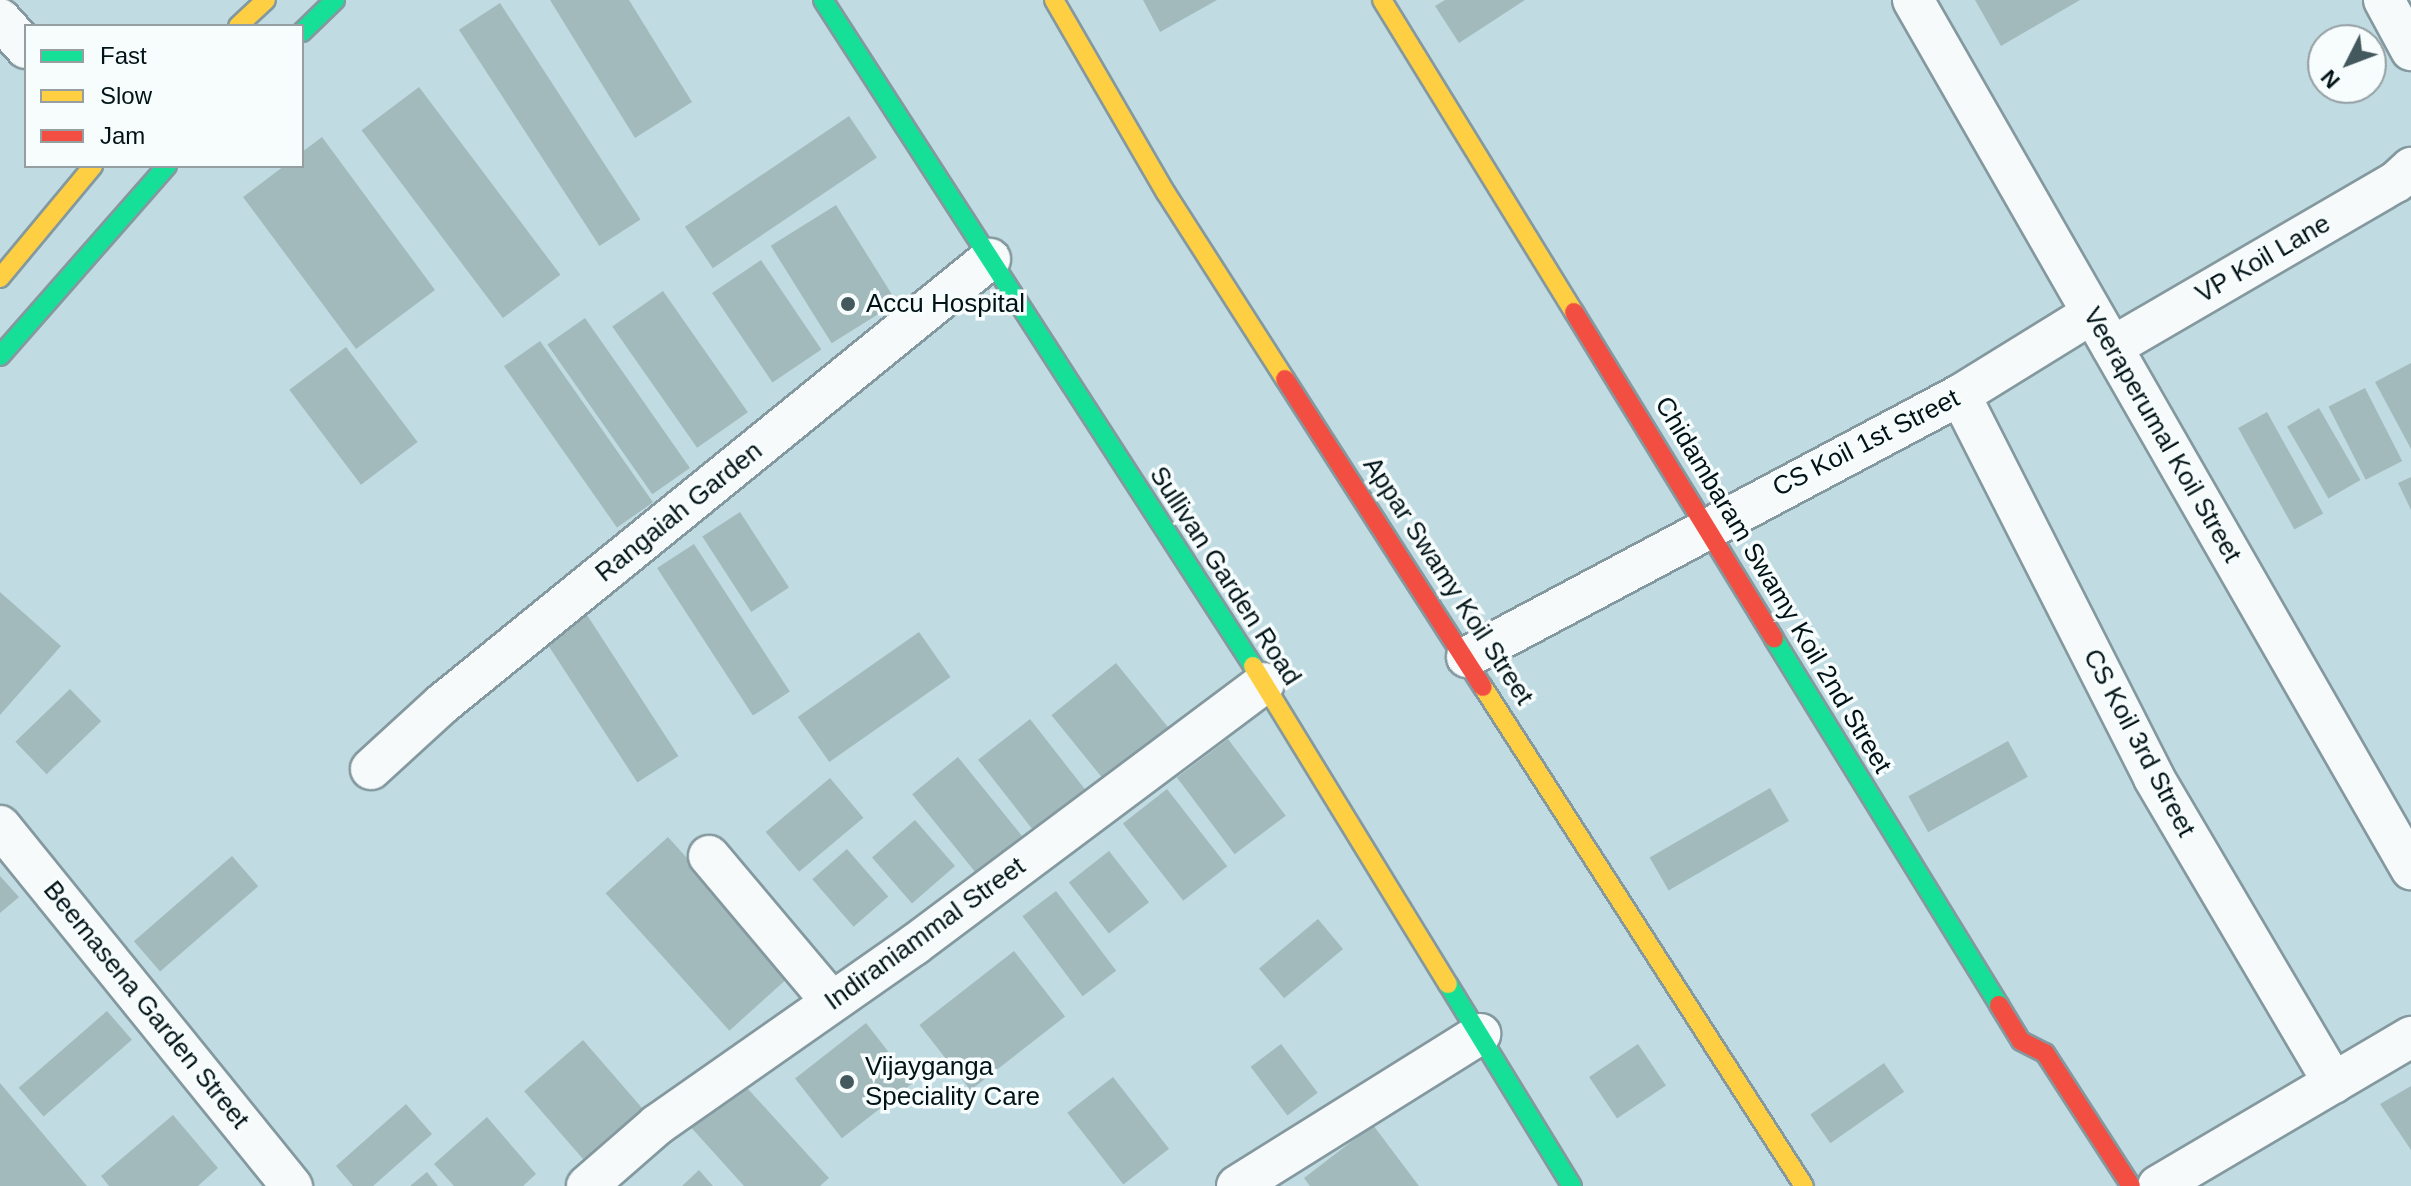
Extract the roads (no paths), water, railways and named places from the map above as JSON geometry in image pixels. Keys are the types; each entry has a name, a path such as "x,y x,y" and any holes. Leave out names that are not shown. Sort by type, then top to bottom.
{"street":[{"path":"240,24 266,0"},
{"path":"304,30 335,0"},
{"name":"Sullivan Garden Road","path":"823,0 1264,683 1572,1186"},
{"name":"Appar Swamy Koil Street","path":"1054,0 1166,193 1467,657 1804,1186"},
{"name":"Chidambaram Swamy Koil 2nd Street","path":"1382,0 2021,1041 2045,1053 2131,1186"},
{"name":"Veeraperumal Koil Street","path":"1913,0 2411,869"},
{"path":"2384,0 2411,50"},
{"path":"0,19 24,46"},
{"path":"0,278 91,168"},
{"path":"0,356 165,168"},
{"name":"VP Koil Lane","path":"2112,347 2396,182 2411,168"},
{"name":"Rangaiah Garden","path":"371,769 442,704 990,259"},
{"name":"CS Koil 1st Street","path":"1467,657 1707,526 1960,395 2091,314"},
{"name":"CS Koil 3rd Street","path":"1960,395 2154,778 2334,1083"},
{"name":"Indiraniammal Street","path":"587,1186 657,1125 926,936 1264,683"},
{"name":"Beemasena Garden Street","path":"0,826 292,1186"},
{"path":"709,856 831,1001"},
{"path":"1237,1186 1480,1034"},
{"path":"2158,1186 2411,1037"}],"place":[{"name":"Accu Hospital","path":"848,304"},
{"name":"Vijayganga Speciality Care","path":"847,1082"}]}
